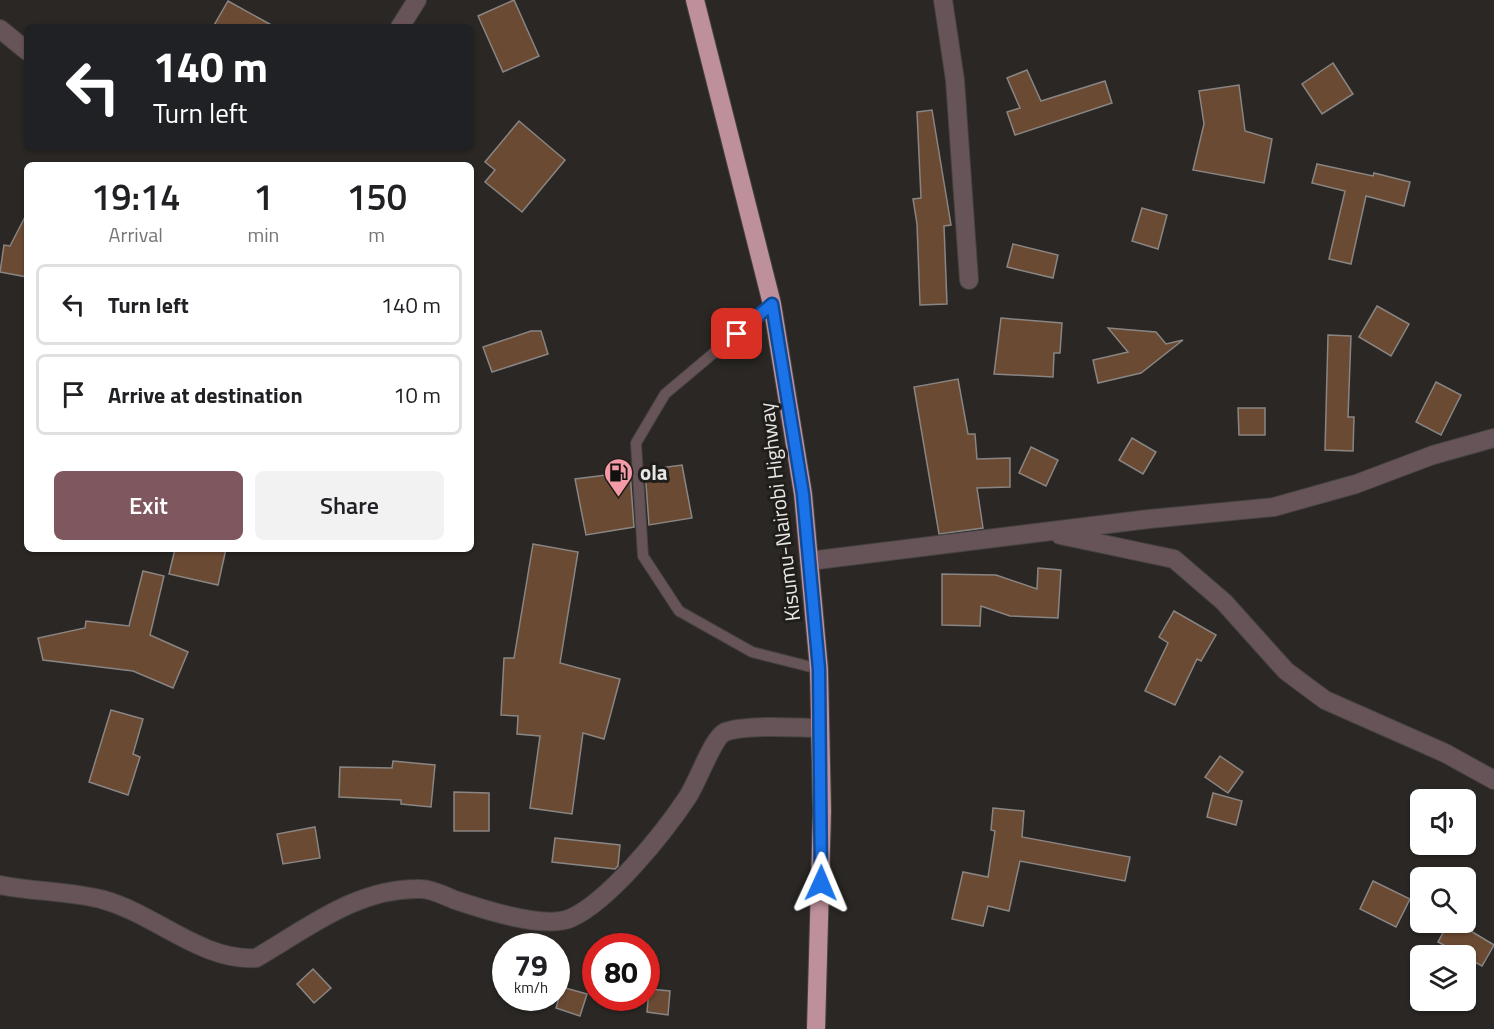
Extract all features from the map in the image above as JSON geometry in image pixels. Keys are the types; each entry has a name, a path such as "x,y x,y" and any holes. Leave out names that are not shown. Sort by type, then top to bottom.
{"highway":[{"name":"Kisumu-Nairobi Highway","path":"695,0 772,304 803,494 819,669 822,812 816,1029"}],"street":[{"path":"402,24 417,0"},
{"path":"943,0 955,80 969,280"},
{"path":"0,29 24,49"},
{"path":"809,561 1274,507 1356,484 1433,455 1494,438"},
{"path":"1044,532 1174,559 1224,602 1286,670 1325,700 1445,753 1494,780"},
{"path":"0,885 103,900 144,914 197,945 241,959 256,958 352,901 386,890 424,889 517,918 569,919 595,903 649,846 686,800 700,777 713,744 723,733 736,729 820,728"}],"lane":[{"path":"772,304 665,394 636,443 642,556 679,611 752,652 819,669"}],"building":[{"path":"514,0 539,56 503,72 478,16"},
{"path":"228,1 270,24 215,24"},
{"path":"1333,63 1353,94 1322,114 1302,84"},
{"path":"1027,70 1041,101 1105,81 1112,103 1015,135 1007,112 1020,108 1007,78"},
{"path":"1239,85 1245,131 1272,139 1264,183 1193,170 1204,124 1199,91"},
{"path":"932,110 951,225 944,226 947,304 920,305 917,224 913,199 921,198 917,112"},
{"path":"519,121 565,160 522,212 485,182 495,170 485,162"},
{"path":"1317,164 1373,176 1374,173 1410,182 1404,206 1366,196 1351,264 1329,259 1345,191 1312,183"},
{"path":"1142,208 1167,215 1158,249 1132,241"},
{"path":"24,219 24,276 0,272 4,245 10,246"},
{"path":"1013,244 1058,255 1053,278 1007,267"},
{"path":"1377,306 1409,324 1391,356 1359,337"},
{"path":"1001,318 1062,323 1060,353 1054,353 1053,377 994,374"},
{"path":"1108,328 1156,332 1166,344 1183,340 1141,373 1098,383 1093,360 1128,352"},
{"path":"531,331 541,331 548,354 492,372 483,347"},
{"path":"1328,335 1351,336 1348,417 1354,417 1353,451 1325,450"},
{"path":"958,379 968,434 975,434 977,459 1010,458 1010,487 977,488 983,528 939,534 914,387"},
{"path":"1436,382 1461,395 1441,435 1416,422"},
{"path":"1238,408 1265,408 1265,435 1239,435"},
{"path":"1132,438 1156,452 1143,474 1119,460"},
{"path":"1031,447 1058,460 1046,486 1019,473"},
{"path":"682,465 692,518 649,525 645,470"},
{"path":"630,472 634,527 586,535 575,479"},
{"path":"533,544 578,552 560,663 620,679 604,739 583,733 572,814 530,808 540,736 517,734 518,716 501,715 504,658 514,658"},
{"path":"174,552 225,552 218,585 169,574"},
{"path":"1038,568 1061,570 1058,618 1010,616 981,606 980,626 942,625 942,574 996,575 1037,589"},
{"path":"143,571 164,576 150,635 188,652 173,688 133,671 43,660 38,638 85,628 86,621 129,626"},
{"path":"1174,611 1216,635 1201,661 1197,659 1175,705 1145,691 1168,643 1159,637"},
{"path":"111,710 143,719 133,754 140,757 128,795 89,782"},
{"path":"1220,756 1243,772 1228,793 1205,777"},
{"path":"393,761 435,765 431,807 401,804 401,800 339,797 340,767 392,768"},
{"path":"454,792 489,793 489,831 454,831"},
{"path":"1213,793 1242,801 1236,825 1207,817"},
{"path":"993,808 1024,811 1022,837 1130,857 1125,881 1020,861 1009,911 988,906 983,926 952,919 963,872 988,877 995,831 991,830"},
{"path":"315,827 320,858 283,864 277,834"},
{"path":"555,838 620,845 618,866 615,869 552,862"},
{"path":"1373,881 1410,899 1396,927 1360,909"},
{"path":"1443,933 1474,933 1494,945 1482,966 1476,963 1476,945 1444,945 1438,942"},
{"path":"313,969 331,988 314,1003 297,984"},
{"path":"570,989 582,993 580,1016 565,1011 570,1011"},
{"path":"660,990 670,991 668,1015 647,1012 660,1011"}],"place":[{"name":"ola","path":"619,498"}],"route":[{"path":"737,334 772,304 803,494 819,669 821,883"}]}
